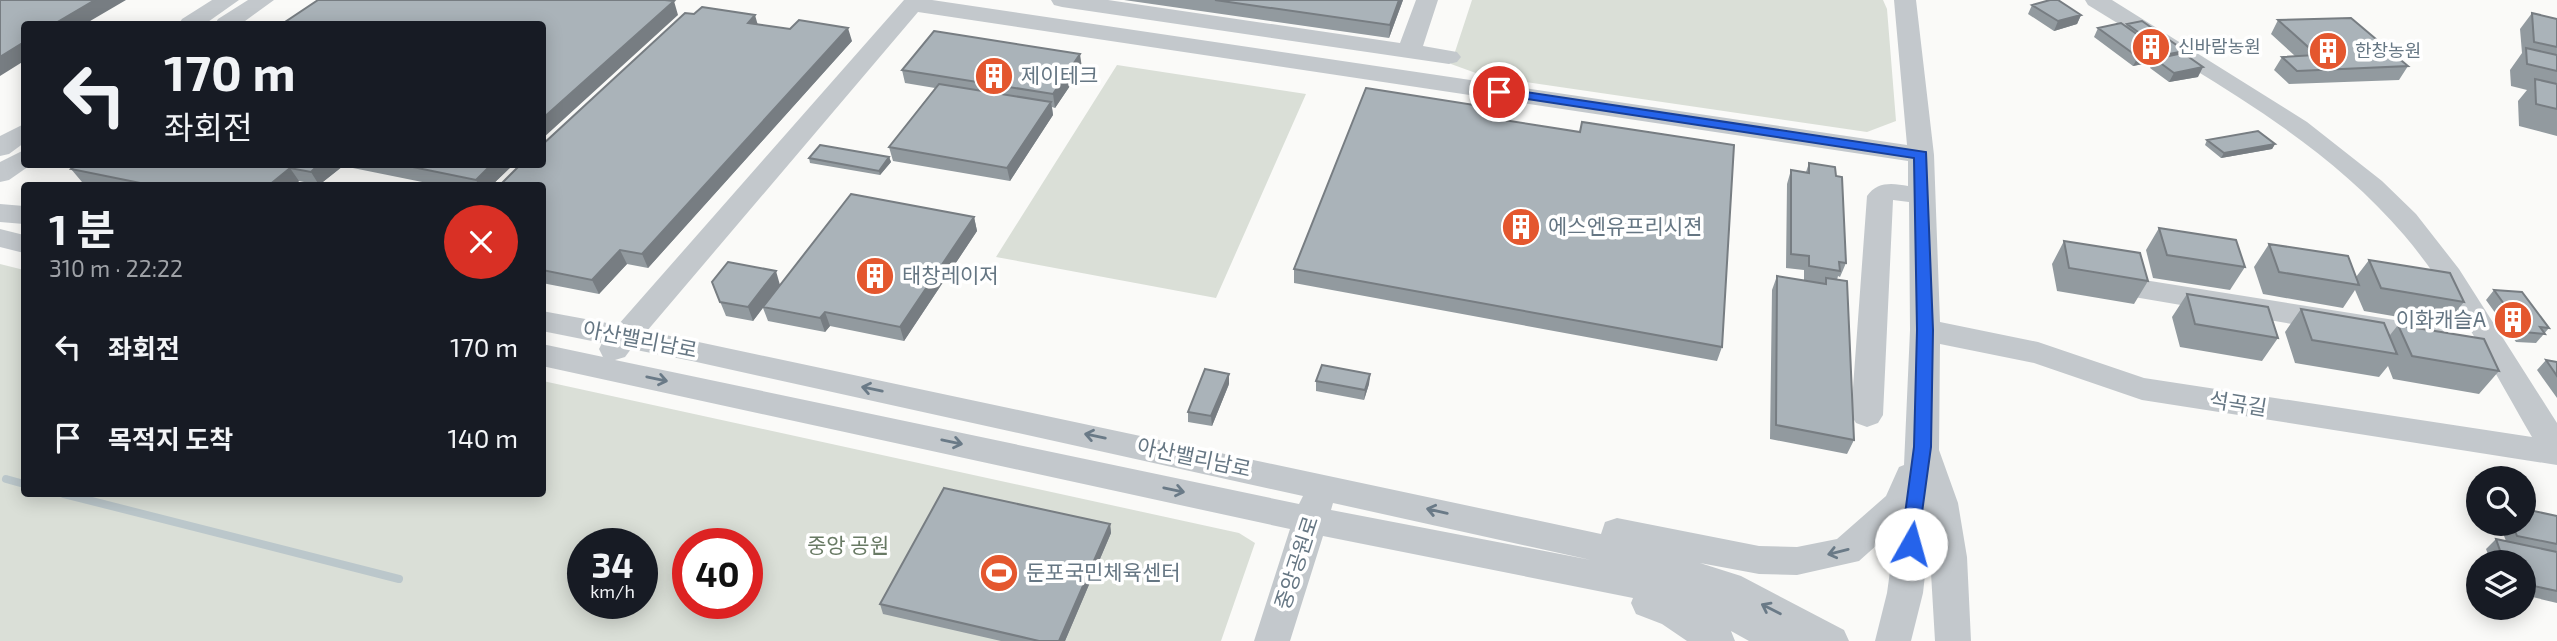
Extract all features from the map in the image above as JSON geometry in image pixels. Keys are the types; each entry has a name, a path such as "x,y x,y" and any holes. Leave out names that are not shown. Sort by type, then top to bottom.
{"street":[{"path":"195,21 228,0"},
{"path":"231,21 263,0"},
{"path":"1062,0 1449,57"},
{"path":"1409,51 1427,0"},
{"path":"1893,641 1905,593 1923,447 1925,330 1921,155 1905,0"},
{"name":"석곡길","path":"2096,0 2207,67 2307,136 2376,191 2436,256 2557,452"},
{"path":"599,367 914,2 1921,155"},
{"path":"0,148 21,134"},
{"path":"0,174 21,160"},
{"path":"1867,415 1880,196 1890,191 1905,194"},
{"path":"0,213 21,215"},
{"path":"0,239 21,243"},
{"path":"2144,290 2494,347"},
{"name":"아산밸리남로","path":"546,322 1322,486 1657,562 1728,587 1831,641"},
{"name":"석곡길","path":"1925,330 2038,353 2141,389 2557,452"},
{"name":"아산밸리남로","path":"546,356 1311,520 1637,584 1732,614 1782,641"},
{"path":"1476,520 1527,516 1759,560 1797,561 1847,551 1900,504 1923,447"},
{"path":"1923,447 1941,503 1949,557 1953,641"},
{"name":"중앙공원로","path":"1272,641 1322,486"},
{"path":"1540,565 1675,613 1717,641"}],"green space":[{"path":"1472,0 1883,0 1887,9 1896,121 1867,132 1484,76 1451,64"},
{"path":"1117,65 1306,94 1216,298 996,257"},
{"name":"중앙 공원","path":"0,264 21,269 21,497 546,497 546,382 1239,533 1255,543 1221,641 0,641"}],"building":[{"path":"0,0 95,0 59,21 21,21 21,44 0,57"},
{"path":"318,0 674,1 546,115 546,21 286,21"},
{"path":"1215,0 1399,0 1390,25"},
{"path":"2058,0 2081,15 2058,21 2032,5"},
{"path":"702,7 755,15 748,23 790,29 799,20 848,28 642,254 620,250 592,280 546,271 546,182 503,182 517,168 546,168 546,141 685,13 694,14"},
{"path":"2532,13 2557,19 2557,47 2534,42"},
{"path":"2351,18 2408,66 2297,71 2282,57 2317,55 2278,20"},
{"path":"2142,21 2185,51 2169,54 2127,24"},
{"path":"2121,23 2162,52 2138,57 2098,28"},
{"name":"제이테크","path":"934,31 1080,54 1053,94 902,70"},
{"path":"2526,48 2557,55 2557,71 2527,64"},
{"path":"2183,53 2203,67 2174,73 2155,59"},
{"path":"2535,79 2557,84 2557,109 2536,104"},
{"path":"939,84 1051,102 1007,168 889,147"},
{"name":"에스엔유프리시젼","path":"1366,88 1487,107 1484,117 1580,132 1582,122 1734,145 1722,347 1294,269"},
{"path":"2258,131 2275,144 2224,153 2207,140"},
{"path":"820,145 889,157 879,171 809,158"},
{"path":"1809,163 1835,167 1836,176 1842,177 1846,263 1839,262 1840,271 1809,266 1809,256 1791,254 1791,170 1809,173"},
{"path":"290,168 273,182 135,182 71,169"},
{"path":"290,168 315,168 311,172"},
{"path":"418,168 488,168 476,180"},
{"name":"태창레이저","path":"851,194 974,217 900,327 825,312 820,318 763,307"},
{"path":"2159,228 2236,240 2245,267 2167,255"},
{"path":"2064,241 2140,253 2148,281 2069,268"},
{"path":"2269,244 2348,256 2359,285 2279,272"},
{"path":"2369,260 2450,273 2464,302 2381,288"},
{"path":"728,262 776,271 748,307 720,302 712,282"},
{"path":"1777,276 1826,284 1826,278 1847,281 1854,440 1776,425"},
{"path":"2494,290 2522,292 2549,328 2540,327 2545,334 2524,332"},
{"path":"2187,294 2268,307 2278,338 2195,324"},
{"path":"2301,309 2384,323 2397,354 2312,340"},
{"path":"2398,325 2484,339 2499,371 2412,356"},
{"path":"2546,360 2557,362 2557,376"},
{"path":"1322,365 1370,374 1365,390 1316,381"},
{"path":"1205,369 1229,374 1211,416 1188,412"},
{"name":"둔포국민체육센터","path":"944,488 1110,524 1059,641 1039,641 880,604"},
{"path":"2536,512 2557,516 2557,544 2517,536 2536,536"},
{"path":"2496,539 2557,552 2557,591 2536,587 2536,550 2500,550"}],"waterway":[{"path":"6,479 21,483"},
{"path":"76,497 399,579"}],"place":[{"name":"신바람농원","path":"2151,47"},
{"name":"한창농원","path":"2328,51"},
{"name":"제이테크","path":"994,76"},
{"name":"에스엔유프리시젼","path":"1521,227"},
{"name":"태창레이저","path":"875,276"},
{"name":"이화캐슬A","path":"2513,320"},
{"name":"둔포국민체육센터","path":"999,573"}],"route":[{"path":"1499,92 1921,155 1925,330 1923,447 1911,544"}]}
